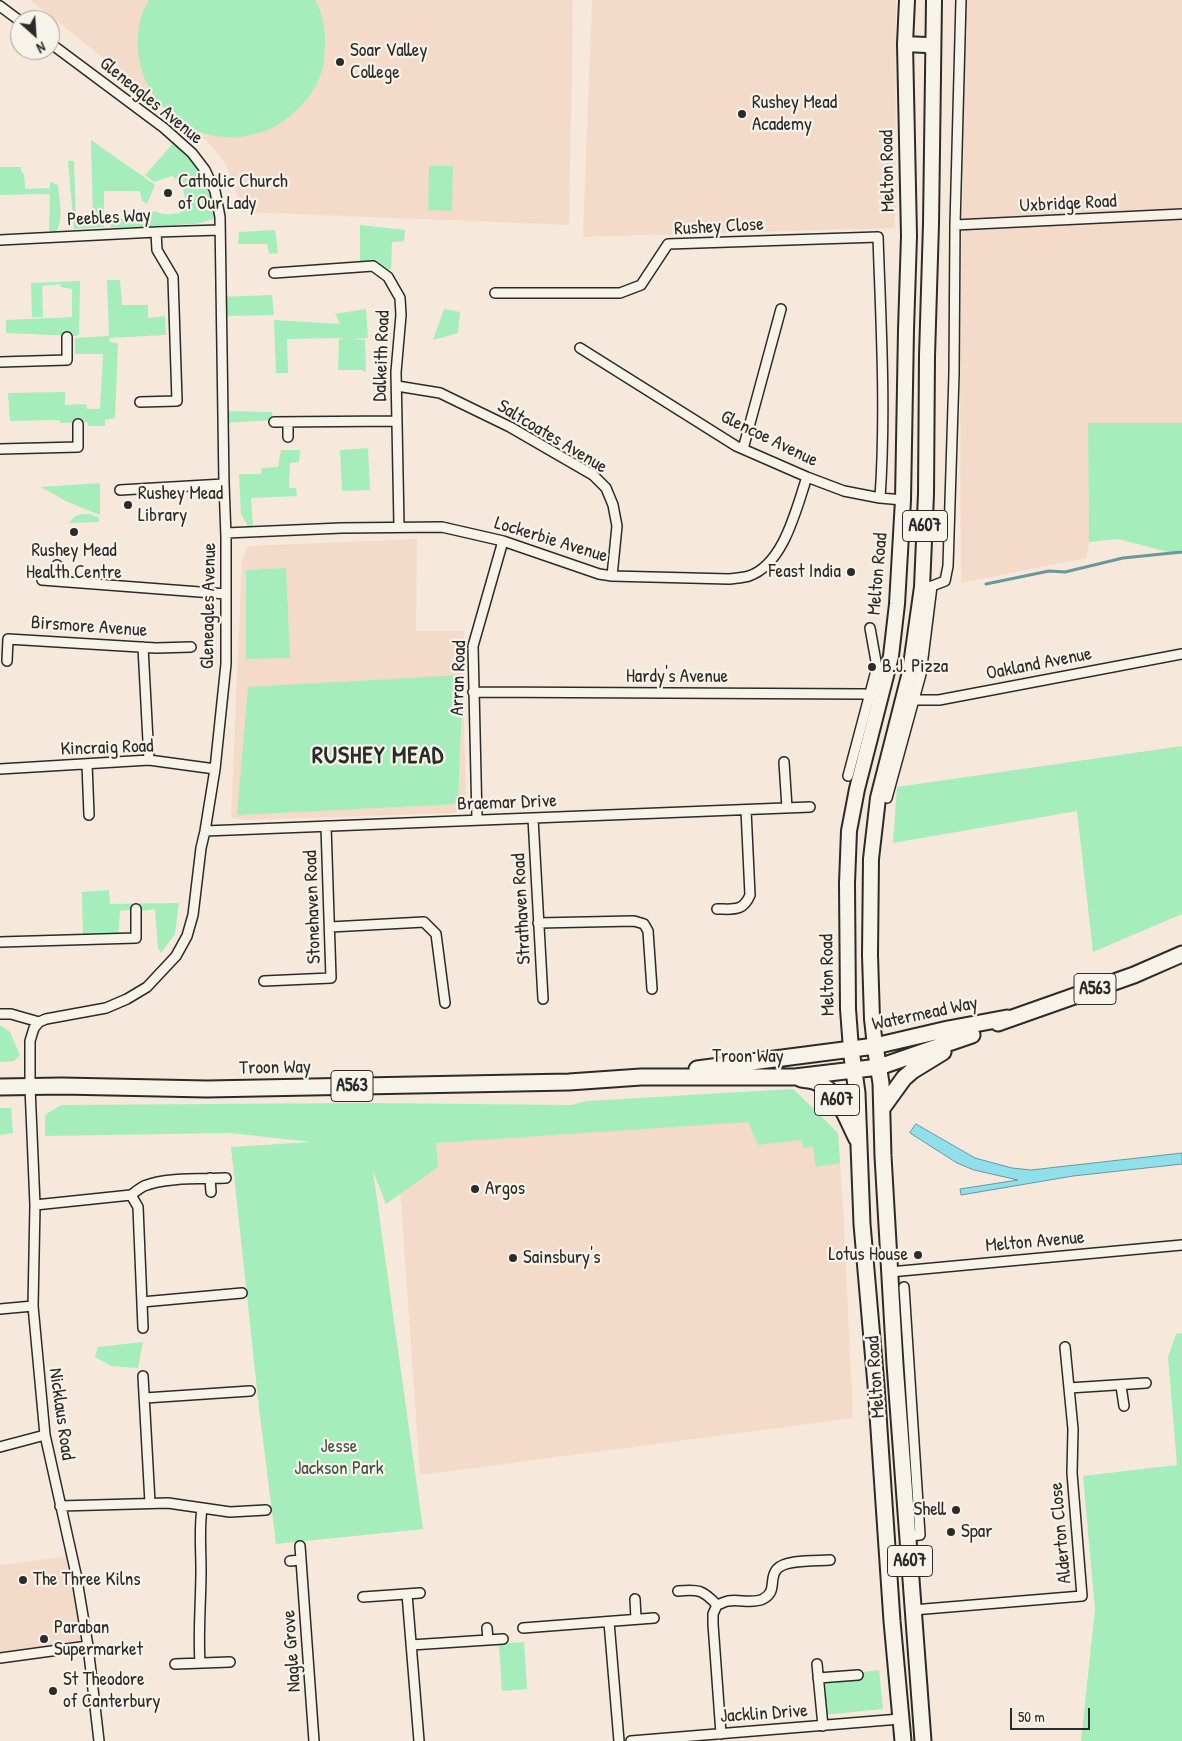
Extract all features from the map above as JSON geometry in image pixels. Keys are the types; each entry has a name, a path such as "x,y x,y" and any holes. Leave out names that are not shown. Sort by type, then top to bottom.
{"highway":[{"name":"Watermead Way","path":"883,1108 904,1078 912,1071 972,1035 1007,1018 1134,975 1182,954"},
{"name":"Watermead Way","path":"851,1049 875,1046 1007,1018"},
{"name":"Watermead Way","path":"855,1071 879,1067 972,1035"},
{"name":"Melton Road","path":"875,1046 883,1108 883,1156 890,1272 899,1322 883,1378 884,1517 903,1741"},
{"name":"Melton Road","path":"851,1049 855,1071 860,1145 862,1224 883,1378 902,1453 910,1475 908,1536 923,1741"},
{"name":"Troon Way","path":"0,1087 207,1089 569,1082 641,1077 851,1049"},
{"name":"Troon Way","path":"641,1077 795,1077 855,1071"},
{"name":"Melton Road","path":"795,1077 818,1082 828,1090 836,1100 860,1145"},
{"path":"884,1517 891,1506 889,1461 895,1454 902,1453"},
{"name":"Melton Road","path":"915,1741 915,1731 922,1720"}],"main road":[{"name":"Melton Road","path":"851,1049 848,1009 847,883 849,831 875,695 891,656 897,604 903,500 909,236 905,44 907,0"},
{"name":"Melton Road","path":"875,1046 870,964 871,859 882,798 907,700 910,672 927,587 927,358 934,0"},
{"path":"905,44 932,47"},
{"path":"905,425 913,419 914,362 917,358 927,358"},
{"path":"856,796 882,798"}],"street":[{"path":"927,587 945,581 948,566 954,374 955,225 961,0"},
{"name":"Gleneagles Avenue","path":"39,1022 56,1016 106,1008 127,999 147,987 162,972 176,956 187,936 196,900 201,848 215,769 226,664 226,533 220,216 215,191 205,170 192,153 164,128 60,50"},
{"name":"Uxbridge Road","path":"955,225 1182,214"},
{"name":"Peebles Way","path":"0,240 220,230"},
{"path":"140,402 177,401 173,277 157,250 156,232"},
{"name":"Rushey Close","path":"495,293 620,293 641,285 668,244 878,237 883,371 883,444 880,498"},
{"name":"Dalkeith Road","path":"274,273 373,266 388,277 400,298 401,315 396,386 400,526"},
{"path":"743,449 780,309"},
{"path":"0,362 67,360 67,337"},
{"name":"Glencoe Avenue","path":"580,348 736,446 844,491 903,500"},
{"name":"Saltcoates Avenue","path":"396,386 440,393 510,427 593,475 606,488 613,505 617,526 612,576"},
{"path":"274,422 396,421"},
{"path":"288,422 288,437"},
{"path":"0,449 78,447 78,424"},
{"name":"Lockerbie Avenue","path":"226,533 400,526 442,527 503,540 599,574 683,579 729,579 748,576 764,568 776,556 795,512 807,477"},
{"path":"120,490 224,484"},
{"name":"Arran Road","path":"477,820 473,646 503,540"},
{"path":"57,565 57,581"},
{"path":"42,580 226,594"},
{"path":"848,776 875,695 877,667 870,628"},
{"name":"Birsmore Avenue","path":"7,661 8,639 143,647 191,647"},
{"path":"143,647 149,760"},
{"name":"Oakland Avenue","path":"907,700 939,700 1182,654"},
{"name":"Hardy's Avenue","path":"473,692 875,695"},
{"name":"Kincraig Road","path":"0,769 149,760 215,769"},
{"path":"784,762 786,808"},
{"path":"87,764 89,815"},
{"name":"Braemar Drive","path":"205,831 810,807"},
{"path":"717,910 741,908 750,895 746,810"},
{"name":"Strathaven Road","path":"533,818 543,999"},
{"name":"Stonehaven Road","path":"264,981 331,978 326,826"},
{"path":"0,942 136,938 136,909"},
{"path":"538,924 634,921 644,924 648,931 652,989"},
{"path":"330,927 424,922 436,934 445,1003"},
{"path":"0,1014 11,1014 39,1022 31,1034 30,1041 30,1087"},
{"name":"Nicklaus Road","path":"30,1087 35,1205 33,1306 45,1435 76,1574 88,1646 98,1741"},
{"path":"210,1178 211,1192"},
{"path":"35,1205 131,1195 144,1186 183,1179 226,1178"},
{"path":"131,1195 138,1207 143,1328"},
{"name":"Melton Avenue","path":"890,1272 1182,1245"},
{"path":"904,1287 899,1322 912,1392 910,1475"},
{"path":"142,1302 242,1294"},
{"path":"0,1309 33,1306"},
{"name":"Alderton Close","path":"913,1610 1082,1596 1072,1473 1073,1429 1066,1347"},
{"path":"143,1376 150,1503"},
{"path":"1069,1388 1146,1383"},
{"path":"1121,1386 1124,1406"},
{"path":"145,1398 234,1397 250,1391"},
{"path":"0,1447 45,1435"},
{"path":"60,1506 168,1503 202,1508 266,1510"},
{"path":"200,1663 198,1643 202,1508"},
{"name":"Nagle Grove","path":"300,1546 314,1741"},
{"path":"290,1561 301,1560"},
{"path":"721,1734 713,1624 713,1614 717,1605 727,1601 760,1600 768,1596 772,1590 777,1569 791,1563 830,1560"},
{"path":"817,1561 818,1572"},
{"path":"678,1591 694,1589 706,1593 717,1605"},
{"path":"363,1597 420,1593"},
{"path":"408,1594 419,1741"},
{"path":"635,1599 636,1619"},
{"path":"523,1628 538,1632 654,1618"},
{"path":"610,1622 619,1741"},
{"path":"488,1628 488,1640"},
{"path":"412,1645 503,1639"},
{"path":"0,1658 88,1646"},
{"path":"175,1664 230,1662"},
{"path":"817,1664 823,1726"},
{"path":"818,1678 858,1675"},
{"name":"Jacklin Drive","path":"631,1741 900,1719"}],"shaded area":[{"name":"Soar Valley College","path":"30,0 573,0 569,225 242,212 234,185 224,162 210,144 60,24 60,10 43,10"},
{"name":"Rushey Mead Academy","path":"592,0 896,0 895,228 583,237"},
{"path":"965,0 1182,0 1182,423 1088,423 1089,542 1086,558 961,583 960,373"},
{"path":"417,539 416,631 464,631 463,679 466,801 461,809 454,813 242,820 231,817 242,560 248,546"},
{"path":"808,1102 838,1133 853,1418 420,1475 397,1144"},
{"path":"72,1556 88,1646 0,1658 0,1565"}],"green space":[{"path":"149,0 315,0 322,16 325,42 324,64 317,83 311,94 299,108 279,124 258,133 235,137 213,136 192,129 172,116 156,99 141,68 138,48 139,28 144,9"},
{"path":"177,139 205,170 220,217 196,224 111,228 109,219 137,218 155,211 164,214 180,213 185,199 182,184 172,176 154,182 145,175"},
{"path":"91,140 155,185 147,204 142,201 140,191 104,191 104,227 74,229 68,161 74,161 76,218 93,219"},
{"path":"429,166 453,166 452,211 428,210"},
{"path":"0,167 21,167 21,171 24,174 25,189 49,188 50,191 50,182 58,185 60,218 54,234 49,230 50,194 0,195"},
{"path":"360,225 405,230 404,241 392,242 391,270 378,266 360,266"},
{"path":"275,230 278,253 269,254 267,244 238,244 239,232"},
{"path":"107,280 120,280 122,305 148,305 148,318 165,316 166,335 109,338 110,342 118,343 115,418 105,420 105,426 89,426 87,422 60,423 59,420 10,421 8,393 65,392 65,405 86,404 87,409 100,409 103,354 75,354 75,338 109,336"},
{"path":"80,281 79,334 77,336 6,333 6,320 72,317 72,289 61,287 60,284 42,286 43,317 32,317 31,283"},
{"path":"272,295 274,315 223,316 223,297"},
{"path":"366,309 368,338 351,339 365,340 366,372 361,370 338,370 339,339 342,338 287,339 288,373 276,373 274,320 340,324 335,314"},
{"path":"444,309 460,312 458,333 433,340"},
{"path":"224,411 272,412 273,420 224,423"},
{"path":"1088,423 1182,423 1182,550 1172,553 1118,539 1089,542"},
{"path":"368,448 370,490 342,491 340,450"},
{"path":"281,450 300,450 299,462 290,463 289,488 296,488 297,496 251,498 253,529 249,528 241,514 239,474 261,474 262,468 278,467"},
{"path":"100,483 100,515 68,502 41,487"},
{"path":"90,514 99,518 99,522 69,523 75,516"},
{"path":"286,568 290,658 246,659 246,570"},
{"path":"463,675 458,804 237,815 248,687"},
{"path":"1182,746 1182,914 1093,952 1077,811 893,843 897,787"},
{"path":"109,890 110,904 179,903 175,934 161,953 158,948 155,909 141,911 135,905 136,909 120,911 118,939 83,940 82,892"},
{"path":"0,1026 10,1032 20,1055 14,1061 0,1062"},
{"name":"Jesse Jackson Park","path":"793,1089 838,1133 840,1163 816,1167 813,1147 803,1148 802,1140 758,1145 748,1122 436,1143 438,1167 386,1204 373,1171 423,1529 276,1544 259,1408 231,1147 311,1142 230,1133 45,1136 45,1115 61,1105 368,1103 571,1105 587,1101"},
{"path":"0,1108 11,1108 13,1133 0,1135"},
{"path":"1182,1333 1182,1741 1081,1741 1095,1609 1083,1476 1177,1465 1168,1357 1176,1334"},
{"path":"143,1342 138,1368 111,1366 95,1357 98,1347"},
{"path":"524,1642 527,1689 502,1691 499,1644"},
{"path":"879,1670 883,1709 822,1715 818,1678"}],"water":[{"path":"916,1124 975,1158 1012,1168 1031,1170 1182,1153 1182,1164 1073,1176 961,1195 960,1189 1018,1180 974,1170 957,1163 910,1133"}],"waterway":[{"path":"986,584 1049,571 1065,572 1123,558 1182,552"}],"place":[{"name":"Soar Valley College","path":"340,62"},
{"name":"Rushey Mead Academy","path":"742,114"},
{"name":"Catholic Church of Our Lady","path":"168,193"},
{"name":"Rushey Mead Library","path":"128,505"},
{"name":"Rushey Mead Health Centre","path":"74,532"},
{"name":"Feast India","path":"851,572"},
{"name":"B.J. Pizza","path":"872,667"},
{"name":"Argos","path":"475,1189"},
{"name":"Lotus House","path":"918,1255"},
{"name":"Sainsbury's","path":"513,1258"},
{"name":"Shell","path":"956,1510"},
{"name":"Spar","path":"951,1532"},
{"name":"The Three Kilns","path":"23,1580"},
{"name":"Paraban Supermarket","path":"44,1639"},
{"name":"St Theodore of Canterbury","path":"53,1691"}],"district":[{"name":"RUSHEY MEAD","path":"378,757"}]}
